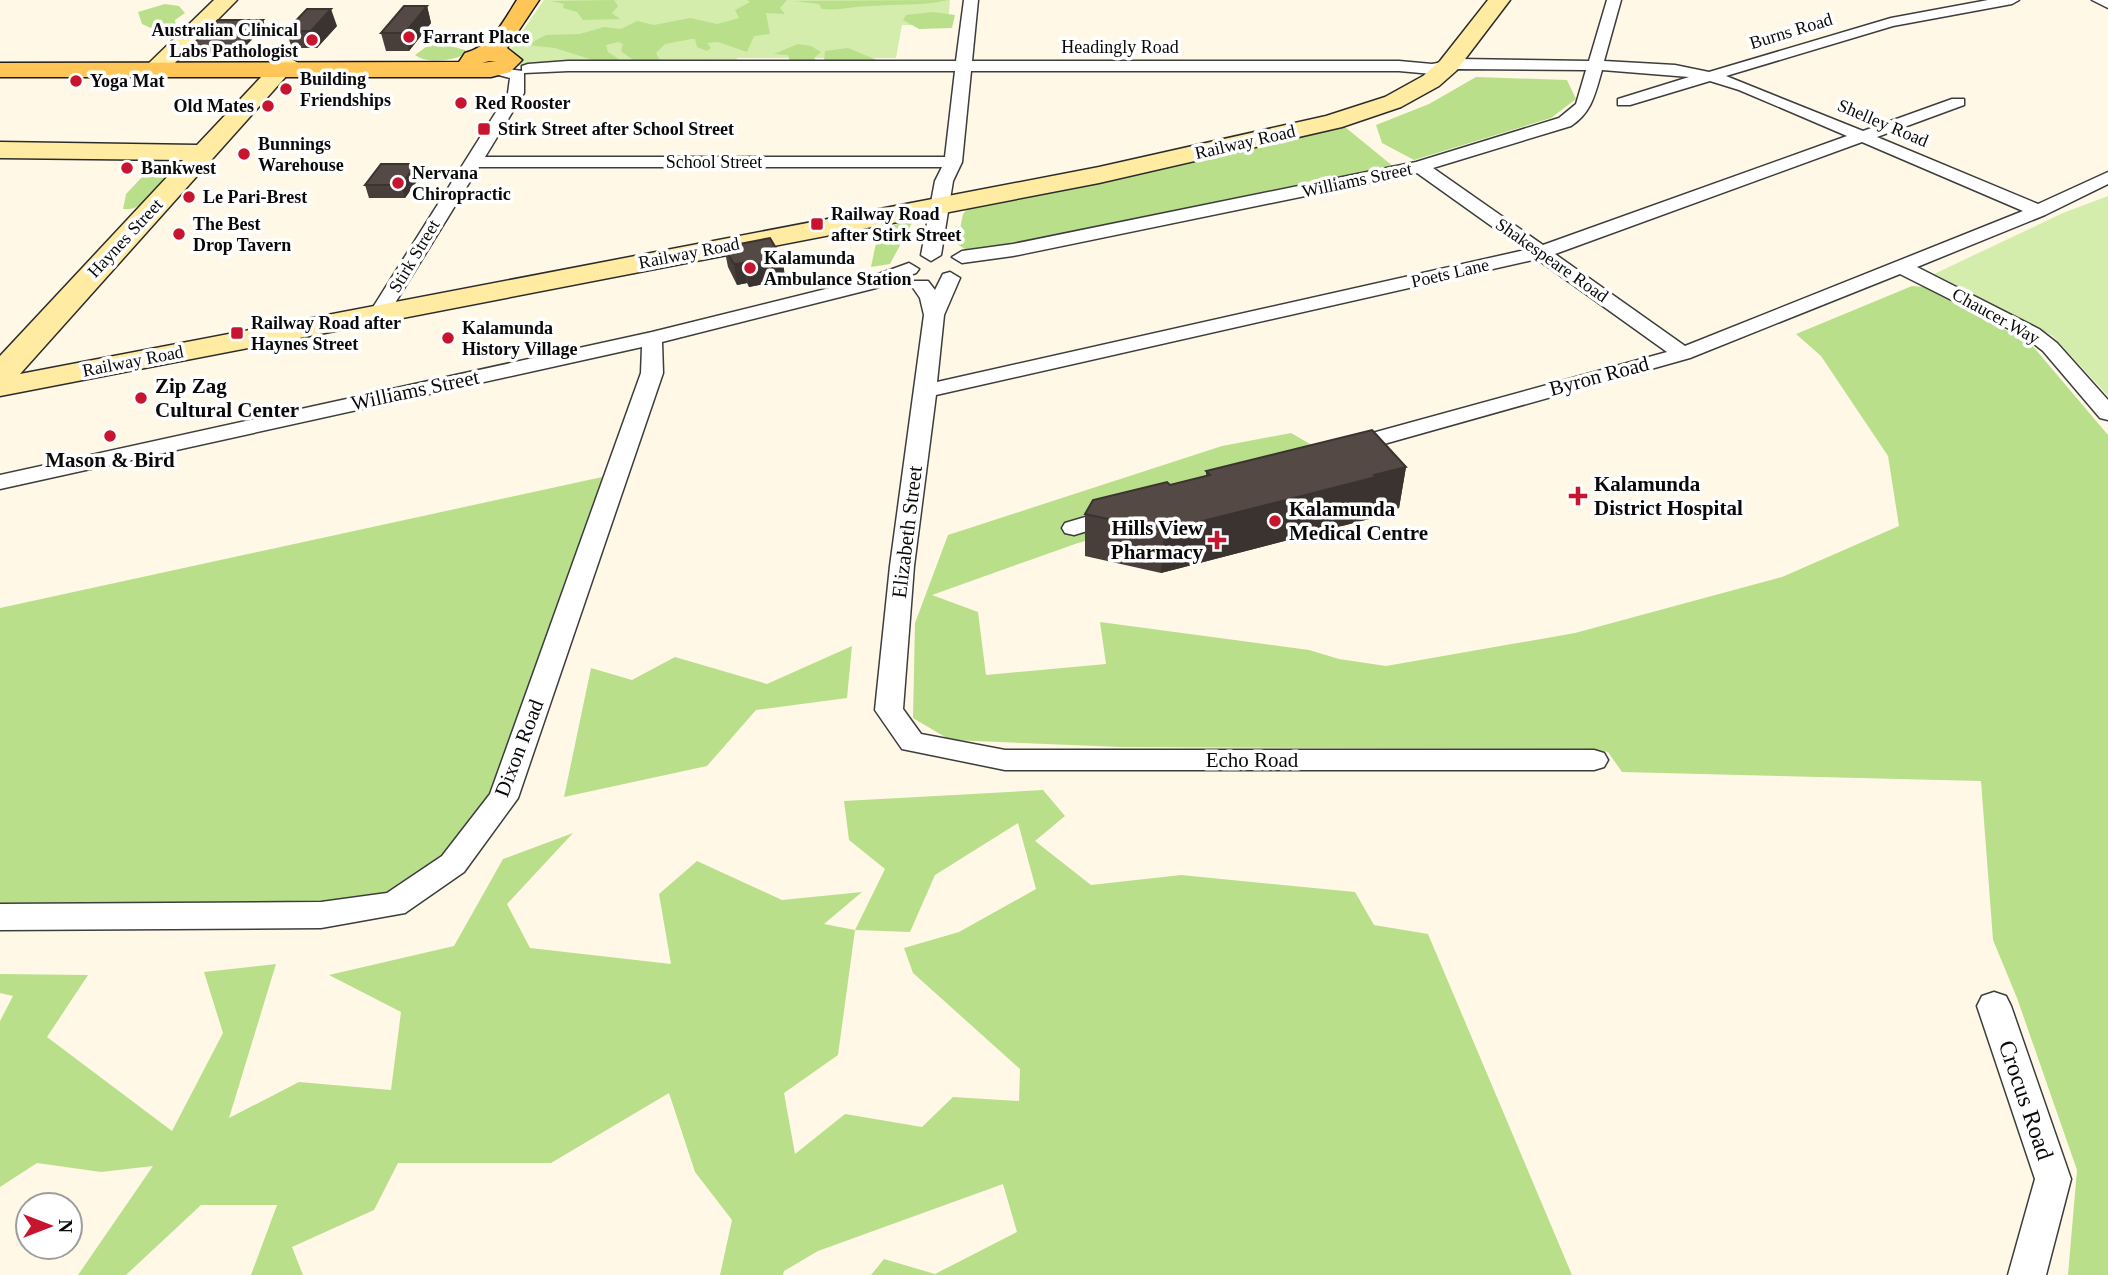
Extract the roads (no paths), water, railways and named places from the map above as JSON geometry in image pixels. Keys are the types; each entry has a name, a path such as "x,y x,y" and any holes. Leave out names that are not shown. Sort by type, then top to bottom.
{"main road":[{"path":"520,23 528,0"},
{"path":"0,70 495,63 500,43 544,0"},
{"path":"0,64 84,67"}],"street":[{"path":"152,66 179,48 181,42 226,0"},
{"name":"Elizabeth Street","path":"912,742 889,710 902,566 934,314 950,262 949,204 944,181 953,162 971,0"},
{"name":"Railway Road","path":"0,387 949,204 1227,148 1332,122 1413,93 1448,66 1499,0"},
{"name":"Williams Street","path":"0,482 652,338 869,284 914,278 950,262 1420,167 1573,117 1584,104 1614,0"},
{"name":"Burns Road","path":"1624,102 1891,22 2012,0"},
{"path":"2099,0 2108,4"},
{"path":"495,63 518,75 516,93"},
{"name":"Headingly Road","path":"495,63 581,66 1432,69 1448,66 1594,67 1666,68 1711,76"},
{"name":"Stirk Street","path":"380,312 516,93 532,78 495,63"},
{"name":"Haynes Street","path":"0,357 31,332 277,66"},
{"name":"Shelley Road","path":"1711,76 2039,211"},
{"name":"Poets Lane","path":"926,391 1542,252 1958,102"},
{"path":"0,150 201,149"},
{"name":"School Street","path":"474,162 953,162"},
{"name":"Shakespeare Road","path":"1420,167 1683,354"},
{"name":"Byron Road","path":"1322,454 1683,354 2039,211 2108,177"},
{"path":"934,314 930,298 914,278 914,263 950,262"},
{"name":"Chaucer Way","path":"1900,266 2032,333 2050,347 2108,413"},
{"name":"Haynes Street","path":"0,387 6,369 31,332"},
{"name":"Dixon Road","path":"0,917 321,915 394,904 453,864 503,799 652,373 652,338"},
{"path":"1073,528 1139,508"},
{"name":"Echo Road","path":"912,742 1005,760 1594,760"},
{"name":"Crocus Road","path":"1994,1006 2053,1178 2027,1275"}],"place":[{"name":"Farrant Place","path":"409,37"},
{"name":"Australian Clinical Labs Pathologist","path":"312,40"},
{"name":"Yoga Mat","path":"76,81"},
{"name":"Building Friendships","path":"286,89"},
{"name":"Red Rooster","path":"461,103"},
{"name":"Old Mates","path":"268,106"},
{"name":"Stirk Street after School Street","path":"484,129"},
{"name":"Bunnings Warehouse","path":"244,154"},
{"name":"Bankwest","path":"127,168"},
{"name":"Nervana Chiropractic","path":"398,183"},
{"name":"Le Pari-Brest","path":"189,197"},
{"name":"Railway Road after Stirk Street","path":"817,224"},
{"name":"The Best Drop Tavern","path":"179,234"},
{"name":"Kalamunda Ambulance Station","path":"750,268"},
{"name":"Railway Road after Haynes Street","path":"237,333"},
{"name":"Kalamunda History Village","path":"448,338"},
{"name":"Zip Zag Cultural Center","path":"141,398"},
{"name":"Mason & Bird","path":"110,436"},
{"name":"Kalamunda District Hospital","path":"1578,496"},
{"name":"Kalamunda Medical Centre","path":"1275,521"},
{"name":"Hills View Pharmacy","path":"1217,540"}]}
